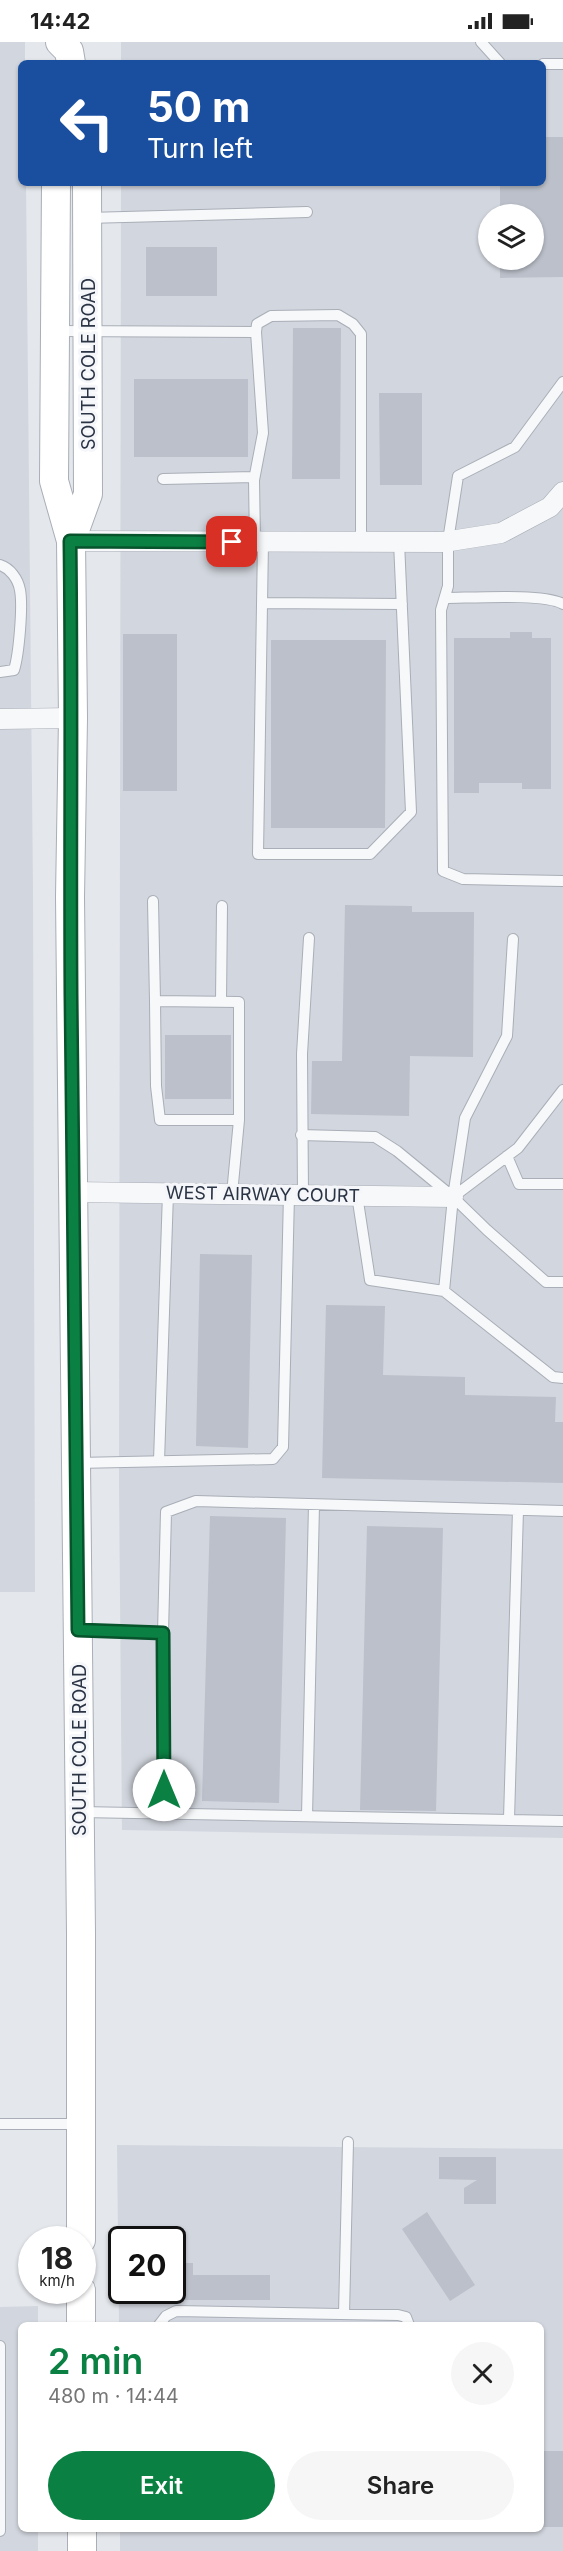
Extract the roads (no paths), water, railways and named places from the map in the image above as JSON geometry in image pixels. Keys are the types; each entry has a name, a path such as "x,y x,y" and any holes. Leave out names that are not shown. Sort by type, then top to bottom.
{"main road":[{"path":"54,42 54,60"},
{"path":"60,42 69,51 70,60"},
{"path":"86,42 86,60"},
{"name":"SOUTH COLE ROAD","path":"56,186 54,481 70,541 73,718 70,897 80,1812 81,2226"},
{"name":"SOUTH COLE ROAD","path":"70,541 88,494 87,186"},
{"path":"81,2304 81,2322"},
{"path":"82,2532 82,2551"}],"street":[{"path":"70,541 448,542 501,533 559,504"},
{"path":"0,719 73,718"},
{"name":"WEST AIRWAY COURT","path":"72,1191 453,1197"}],"lane":[{"path":"481,42 497,60"},
{"path":"546,64 563,64"},
{"path":"87,218 307,212"},
{"path":"362,542 362,334 353,324 338,315 271,316 257,324 256,332 263,434 254,477 262,603 258,854 370,854 411,812 399,542"},
{"path":"55,332 256,332"},
{"path":"563,382 515,447 458,476 448,542 448,586 441,610 443,872 463,879 563,881"},
{"path":"164,479 254,477"},
{"path":"0,565 16,578 20,591 18,658 14,670 0,672"},
{"path":"445,598 530,598 557,600 563,604"},
{"path":"262,603 402,604"},
{"path":"153,901 156,1086 160,1120 238,1120"},
{"path":"221,1001 222,906"},
{"path":"77,1462 273,1459 283,1447 296,1195 302,1135 302,1054 309,938"},
{"path":"444,1291 453,1197 465,1118 507,1036 513,939"},
{"path":"155,1001 239,1002 238,1120 232,1194"},
{"path":"453,1197 518,1148 563,1090"},
{"path":"302,1135 375,1137 397,1151 453,1197 546,1281 563,1282"},
{"path":"507,1156 519,1184 563,1184"},
{"path":"159,1461 168,1193"},
{"path":"357,1195 370,1281 444,1291 553,1377 563,1378"},
{"path":"164,1813 163,1633 166,1512 196,1501 563,1511"},
{"path":"307,1816 314,1505"},
{"path":"509,1819 518,1510"},
{"path":"78,1630 163,1633"},
{"path":"80,1812 563,1821"},
{"path":"0,2124 80,2124"},
{"path":"344,2314 348,2142"},
{"path":"161,2322 166,2316 176,2311 398,2315 406,2317 408,2322"},
{"path":"0,2346 0,2531"}]}
